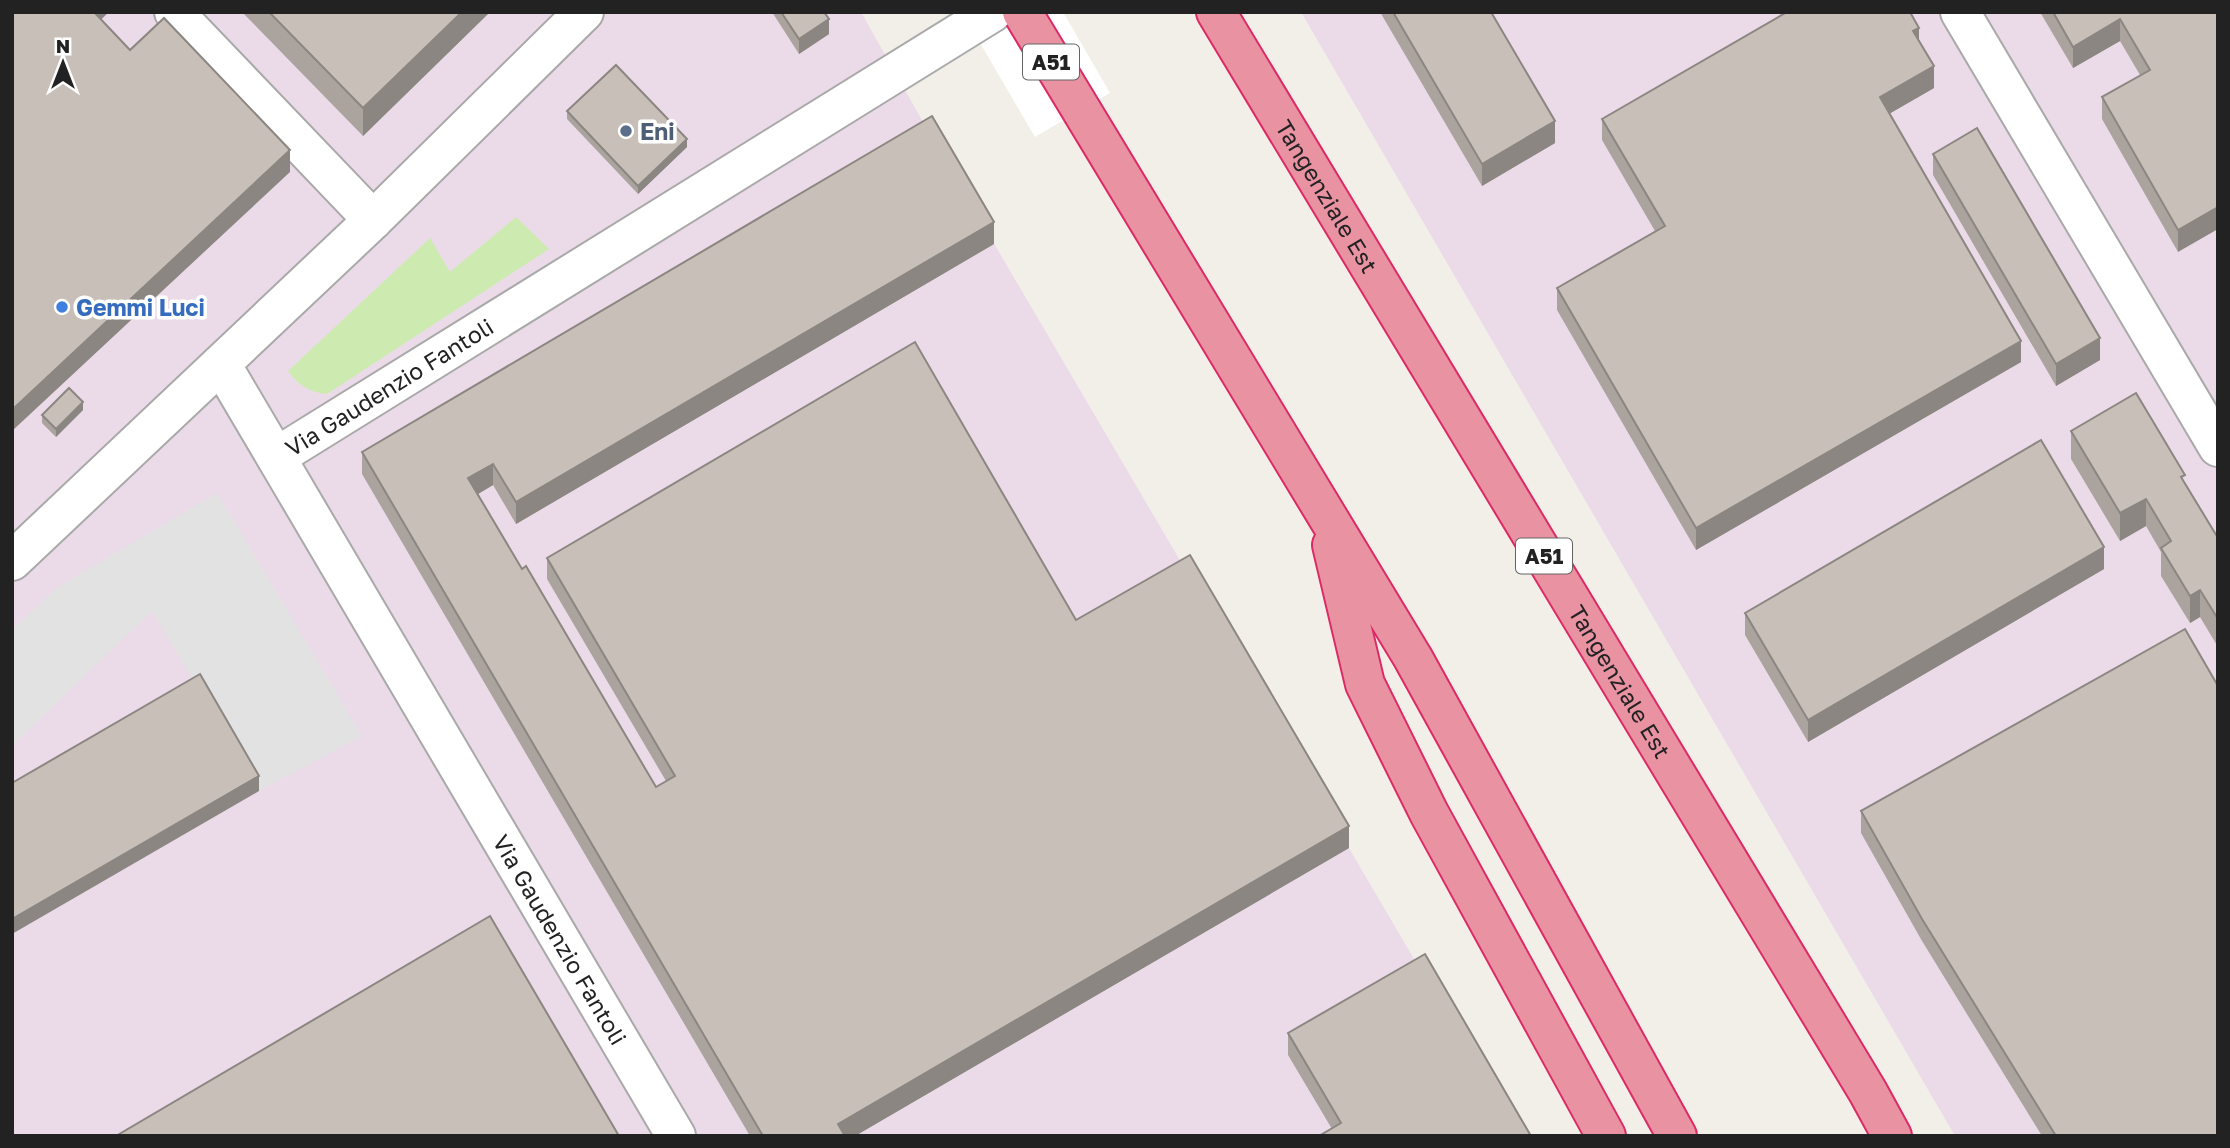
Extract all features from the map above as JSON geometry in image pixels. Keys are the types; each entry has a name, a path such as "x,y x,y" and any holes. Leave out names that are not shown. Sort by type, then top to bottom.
{"highway":[{"name":"A51","path":"1022,12 1413,658 1677,1136"},
{"name":"Tangenziale Est","path":"1218,16 1868,1092 1892,1136"},
{"path":"1324,513 1365,684 1429,813 1606,1136"},
{"path":"1868,1092 1903,1136"}],"street":[{"path":"174,12 373,220"},
{"path":"12,561 373,220 584,12"},
{"name":"Via Gaudenzio Fantoli","path":"676,1136 276,457 993,12"},
{"path":"1960,12 2218,447"},
{"path":"221,363 276,457"}],"shaded area":[{"path":"12,12 861,12 932,138 1518,1136 12,1136"},
{"path":"1301,12 2218,12 2218,1136 1955,1136"},
{"path":"217,493 362,736 259,791 152,611 12,746 12,630 58,587"}],"green space":[{"path":"516,217 549,249 327,394 305,387 288,371 430,238 450,272"}],"pier":[{"path":"962,12 1063,12 1110,93 1035,137"}],"building":[{"path":"12,12 94,12 130,50 164,18 290,150 12,410"},
{"path":"269,12 462,12 363,108"},
{"path":"781,12 824,12 829,19 799,39"},
{"path":"1393,12 1491,12 1555,121 1482,164"},
{"path":"1787,12 1910,12 1919,28 1913,31 1934,66 1880,97 2021,341 1696,528 1557,288 1665,226 1602,119"},
{"path":"2053,12 2218,12 2218,207 2178,230 2102,97 2150,70 2120,19 2073,47"},
{"path":"616,65 687,139 638,186 567,111"},
{"path":"932,116 994,222 516,502 493,464 468,478 522,569 526,566 656,787 675,776 547,558 915,342 1076,620 1190,555 1349,826 838,1124 845,1136 763,1136 362,452"},
{"path":"1977,128 2100,338 2056,364 1933,154"},
{"path":"69,388 83,402 56,429 42,415"},
{"path":"2136,393 2185,475 2181,477 2218,538 2218,619 2200,590 2190,596 2161,548 2171,541 2146,499 2120,513 2071,431"},
{"path":"2041,440 2104,547 1808,720 1745,613"},
{"path":"2185,629 2218,686 2218,1136 2056,1136 1922,919 1861,811"},
{"path":"200,674 259,776 12,919 12,783"},
{"path":"490,916 619,1136 116,1136"},
{"path":"1425,954 1531,1136 1319,1136 1341,1123 1288,1033"}],"place":[{"name":"Eni","path":"626,131"},
{"name":"Gemmi Luci","path":"62,307"}]}
